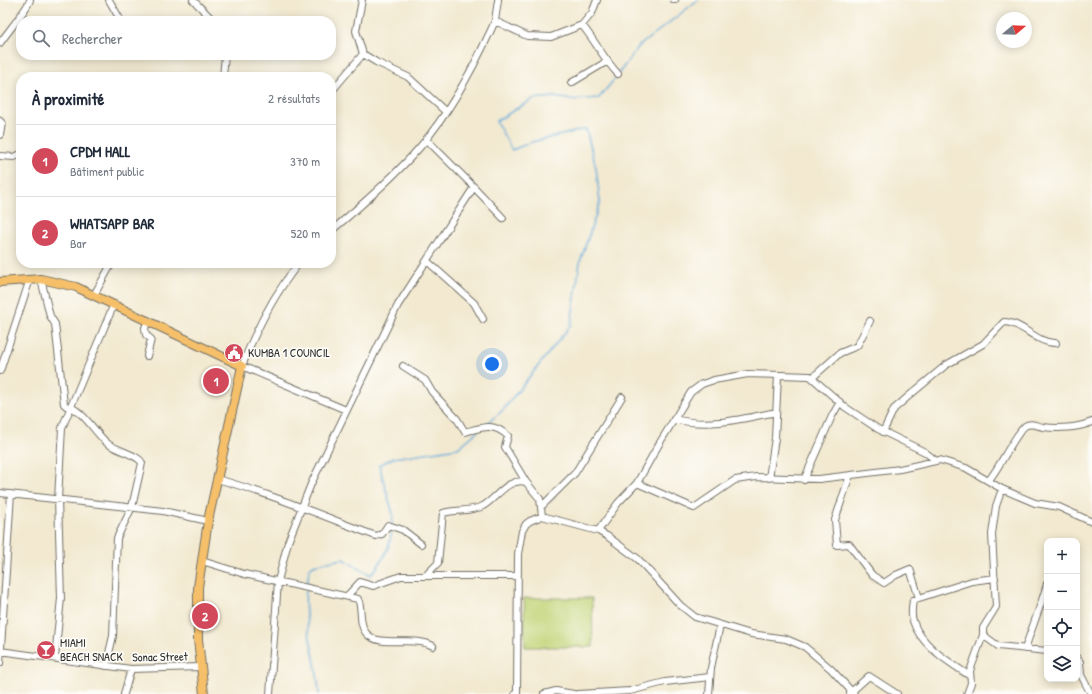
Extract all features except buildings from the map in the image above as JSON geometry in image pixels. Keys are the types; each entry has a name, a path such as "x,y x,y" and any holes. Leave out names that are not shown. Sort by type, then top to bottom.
{"main road":[{"path":"0,282 30,279 60,282 114,304 242,366 208,521 198,587 197,614 204,694"}],"street":[{"path":"18,16 29,5 30,0"},
{"path":"109,0 118,16"},
{"path":"192,0 209,16"},
{"path":"362,0 356,31 363,54 376,62 408,77 446,112"},
{"path":"336,227 389,179 426,139 446,112 482,48 494,21 498,0"},
{"path":"494,21 527,36 539,38 557,36 582,25 592,14 597,0"},
{"path":"0,42 16,19"},
{"path":"582,25 596,42 606,62 618,74"},
{"path":"336,86 363,54"},
{"path":"223,72 225,60"},
{"path":"571,83 606,62"},
{"path":"0,120 2,123 0,135"},
{"path":"426,139 503,218"},
{"path":"0,156 16,158"},
{"path":"270,694 278,581 288,542 346,410 398,305 474,187"},
{"path":"427,261 474,303 483,319"},
{"path":"94,295 109,268"},
{"path":"296,268 269,306 252,340 242,366 346,410"},
{"path":"0,372 30,279"},
{"path":"41,279 50,316 55,324 64,403 66,406 71,407 110,445 141,460 141,467 132,507 117,538 113,636 106,666"},
{"path":"55,658 62,598 58,499 62,428 114,304"},
{"path":"147,356 151,339 146,335 145,328 148,320"},
{"path":"813,378 840,353 860,343 870,321"},
{"path":"883,432 894,409 946,365 983,344 1004,322 1011,323 1045,341 1056,343"},
{"path":"403,366 425,380 432,392 457,419 465,432 487,426 500,429 508,436 505,447 526,482 537,495 542,507 542,516"},
{"path":"598,531 618,503 637,483 691,392 702,384 748,374 806,375 813,378 840,402 883,432 925,452 935,460 961,466 989,480 1002,489 1035,503 1059,507 1092,522"},
{"path":"770,478 775,438 778,375"},
{"path":"542,507 575,472 622,397"},
{"path":"804,480 832,416 840,402"},
{"path":"674,419 689,423 717,423 776,412"},
{"path":"989,480 1003,461 1020,432 1028,424 1049,428 1072,427 1092,422"},
{"path":"637,483 669,499 694,508 732,480 756,477 804,480 900,469 935,460"},
{"path":"850,475 835,520 837,545 849,544 872,575 884,583 896,575 910,569 919,598"},
{"path":"217,479 257,490 302,508 328,516 376,536 382,534 388,525 396,527 421,544"},
{"path":"425,576 438,563 443,513 482,506 506,486 522,481 526,482"},
{"path":"967,694 971,683 970,676 983,635 984,624 996,607 992,527 996,506 1002,489"},
{"path":"0,493 163,511 208,521"},
{"path":"0,663 11,494"},
{"path":"521,694 516,694 518,554 522,531 530,520 542,516 598,531 638,559 688,612 696,617 751,634 795,641 822,661 852,693 869,676 896,694"},
{"path":"202,562 244,574 347,596 359,600 361,621 366,632 370,636 383,640 422,641 433,646"},
{"path":"347,596 360,582 373,586 401,576 517,576"},
{"path":"970,676 942,657 919,634 912,620 913,600 972,580 995,578"},
{"path":"1025,649 1040,611 1044,596"},
{"path":"709,694 710,677 720,625"},
{"path":"983,635 998,646 1044,651"},
{"name":"Sonac Street","path":"1,651 131,669 201,667"},
{"path":"1080,662 1081,675 1091,694"},
{"path":"124,694 131,669"},
{"path":"578,694 630,691 665,682 710,677"},
{"path":"544,694 556,691 574,694"}],"green space":[{"path":"524,598 592,598 593,647 525,647"}],"waterway":[{"path":"619,73 639,46 698,0"},
{"path":"485,425 502,411 571,325 580,262 600,202 596,168 586,129 532,142 512,150 496,121 533,99 555,97 572,100 599,98 617,76"},
{"path":"392,524 393,514 379,465 393,458 458,448 478,431"},
{"path":"307,586 309,570 313,565 343,559 371,575 386,553 392,527"},
{"path":"306,590 306,616 316,668 319,694"}],"place":[{"name":"KUMBA 1 COUNCIL","path":"234,353"},
{"name":"CPDM HALL","path":"216,381"},
{"name":"WHATSAPP BAR","path":"205,616"},
{"name":"MIAMI BEACH SNACK","path":"46,650"}]}
